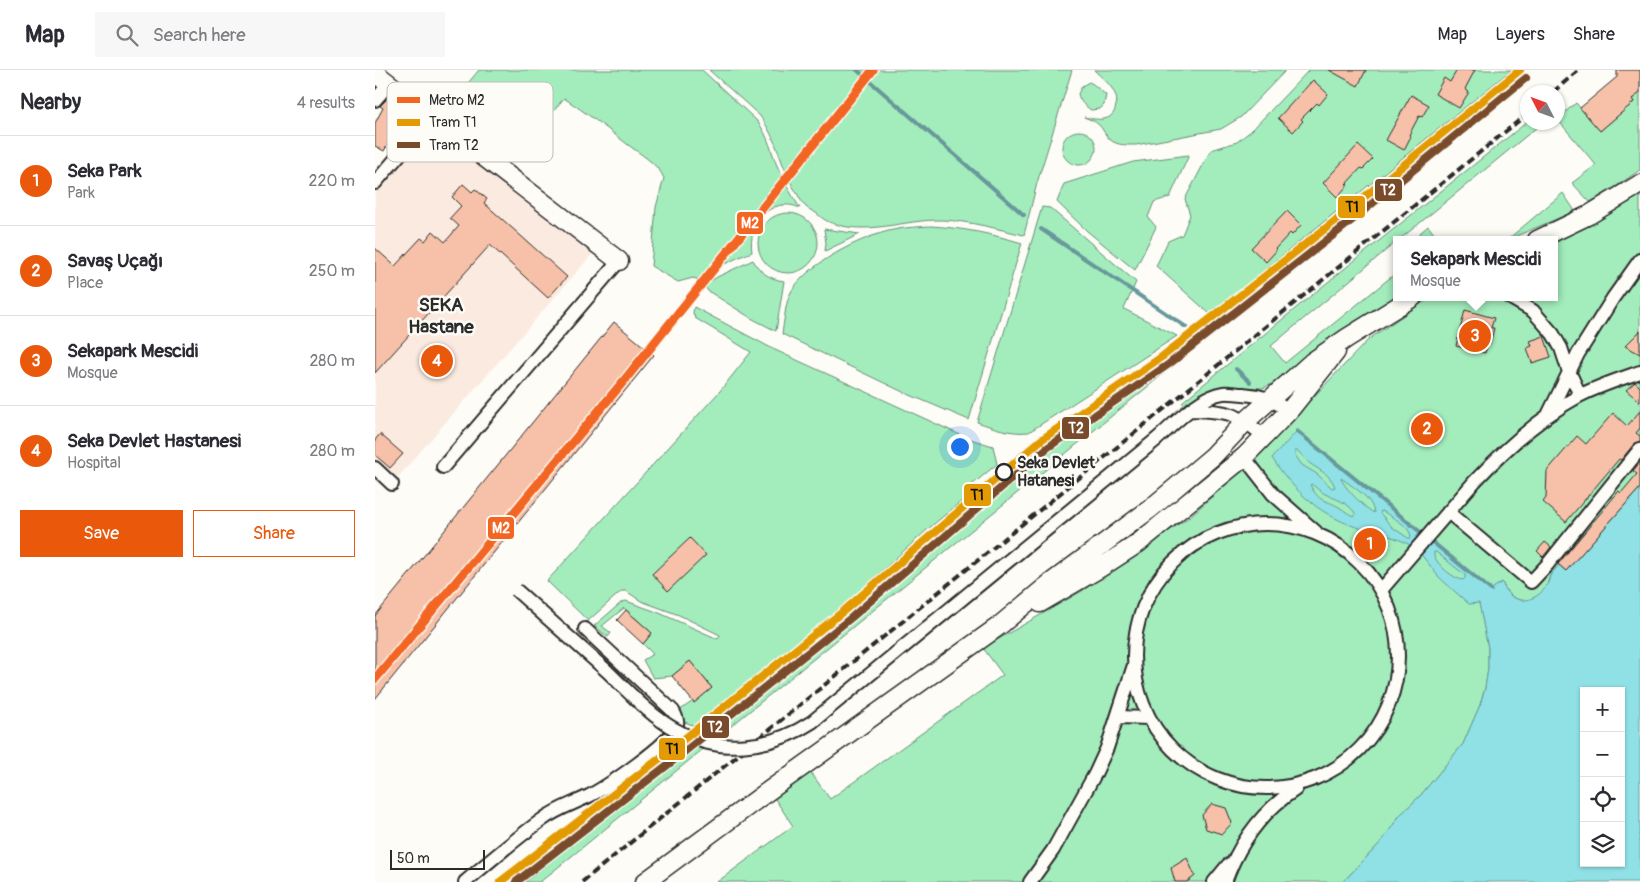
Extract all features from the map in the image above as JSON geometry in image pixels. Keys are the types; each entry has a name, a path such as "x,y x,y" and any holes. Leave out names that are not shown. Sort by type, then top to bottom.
{"main road":[{"path":"375,73 387,82"},
{"path":"490,162 619,261"},
{"path":"1545,236 1589,215 1640,184"},
{"path":"645,882 999,626 1048,585 1150,509 1213,456 1246,421 1312,362 1407,301"},
{"path":"999,626 1089,575 1137,544 1245,456 1289,411 1347,338"}],"street":[{"path":"375,100 387,86"},
{"path":"375,183 393,162"},
{"path":"1548,415 1569,372 1602,314 1640,260"},
{"path":"443,467 619,261"},
{"path":"1516,301 1533,311 1548,326 1558,341 1569,372 1580,395"},
{"path":"1381,588 1487,468 1548,415 1580,395 1638,374"},
{"path":"516,590 648,709 675,730 697,740 725,746 755,745 770,742 800,730 812,722 1191,410 1207,399 1223,393 1256,395 1271,399 1289,411"},
{"path":"1191,410 1219,411 1231,414 1246,421 1265,436"},
{"path":"1448,512 1531,582 1547,565 1640,449"},
{"path":"1245,456 1273,494 1324,538"},
{"path":"375,468 392,484"},
{"path":"1214,882 1250,832 1275,804 1304,784 1335,768 1359,748 1382,720 1389,704 1398,672 1400,649 1390,604 1367,569 1350,553 1310,532 1245,526 1227,530 1193,544 1166,568 1151,587 1140,614 1136,641 1137,678 1141,698 1149,718 1166,745 1192,769 1207,778 1247,788 1277,789 1304,784"},
{"path":"465,882 541,820 567,804 588,796 612,782 664,742 677,726 677,717 673,711 585,629"},
{"path":"1030,882 1045,863 1095,774 1118,718 1136,660"},
{"path":"1118,718 1149,718"},
{"path":"1225,882 1238,851"}],"shaded area":[{"path":"402,162 482,162 594,252 392,484 375,469 375,193"}],"green space":[{"path":"479,70 702,70 757,121 767,139 781,175 800,208 780,205 771,209 757,222 753,231 752,252 725,264 700,280 693,278 678,282 651,266 656,207 664,178 653,163 564,98 553,112 553,82 469,82"},
{"path":"709,70 1072,70 1037,183 1024,235 963,222 942,220 928,220 871,228 843,226 827,221 807,208 802,201 787,175 771,135 760,116"},
{"path":"1094,70 1286,70 1241,117 1221,129 1132,145 1119,144 1112,141 1101,127 1084,117 1104,119 1115,111 1117,100 1111,87"},
{"path":"1309,70 1511,70 1210,314 1156,266 1168,241 1182,235 1190,215 1185,199 1211,150 1237,142 1252,130"},
{"path":"1640,79 1640,170 1590,202 1572,183 1596,165 1565,128 1565,112 1576,103 1600,131 1634,102 1632,99 1639,93"},
{"path":"1089,82 1106,95 1104,105 1100,109 1091,110 1079,97 1078,94 1082,86"},
{"path":"1520,128 1520,130 1533,130 1404,236 1393,236 1393,244 1271,346 1285,363 1393,275 1393,298 1349,325 1270,385 1263,388 1228,387 1213,389 1198,395 1186,407 1182,402"},
{"path":"1079,131 1091,136 1096,148 1091,160 1079,165 1067,160 1062,148 1067,136"},
{"path":"1189,155 1170,197 1154,202 1148,217 1156,227 1135,270 1087,231 1057,202 1064,184 1133,162"},
{"path":"1563,193 1575,211 1516,236 1512,236"},
{"path":"1640,195 1640,488 1566,571 1559,566 1553,572 1545,589 1539,595 1527,600 1515,598 1502,582 1479,602 1488,648 1488,669 1480,705 1463,744 1420,796 1400,815 1382,841 1343,882 717,882 793,826 773,796 809,770 830,799 1003,675 983,648 1082,591 1189,517 1230,481 1276,436 1369,339 1425,301 1558,301 1558,241 1615,211"},
{"path":"1042,207 1050,208 1136,282 1124,309 1177,336 1029,432 1009,431 977,422"},
{"path":"782,213 794,213 805,218 813,226 818,237 816,255 805,268 794,273 782,273 771,268 763,260 758,249 758,237 763,226 771,218"},
{"path":"931,226 977,232 1022,243 969,420 903,392 782,334 789,296 806,274 819,264 834,254 880,233 903,228"},
{"path":"1428,226 1436,236 1420,236 1420,233"},
{"path":"824,229 860,234 825,251"},
{"path":"753,260 766,275 784,281 776,331 751,318 708,291 704,286 717,277"},
{"path":"694,307 775,350 967,438 993,446 997,464 967,489 970,494 855,595 695,726 677,719 679,711 693,701 695,702 712,688 690,661 672,676 653,678 643,660 653,654 643,644 652,633 624,608 602,626 611,633 608,637 594,626 622,602 626,601 657,612 718,639 720,635 679,615 641,601 626,591 618,594 588,621 547,581 720,391 751,352 695,318 693,313"},
{"path":"1189,353 540,882 525,882 831,635 979,504 983,509 1043,459 1039,453 1093,415"}],"water":[{"path":"1297,431 1490,590 1502,582 1509,594 1521,600 1530,599 1541,592 1548,584 1551,574 1559,565 1566,571 1640,488 1640,882 1343,882 1382,841 1400,815 1420,796 1463,744 1480,705 1485,688 1488,669 1488,648 1479,603 1469,604 1438,576 1422,555 1410,545 1393,537 1349,524 1322,511 1300,493 1272,458","holes":["1295,451 1298,451 1305,459 1330,478 1335,487 1332,488 1317,474 1302,465 1295,455","1341,478 1366,497 1373,507 1374,513 1360,502","1310,485 1346,504 1356,515 1353,516 1323,500","1381,511 1401,523 1408,530 1411,538 1408,538 1392,527 1380,513","1434,552 1436,552 1465,575 1465,578 1463,580 1459,579 1450,574 1434,556"]}],"building":[{"path":"1329,70 1366,70 1358,86"},
{"path":"1457,70 1475,70 1465,89 1469,92 1459,108 1435,94 1444,78 1450,82"},
{"path":"1617,70 1640,70 1640,93 1632,99 1634,102 1600,131 1580,108 1617,77"},
{"path":"1313,80 1328,94 1319,105 1317,103 1301,119 1303,121 1293,132 1278,118"},
{"path":"1411,95 1429,105 1422,117 1419,116 1404,150 1386,140"},
{"path":"387,99 387,146 384,151 375,146 375,123 383,108 380,106"},
{"path":"1358,145 1373,159 1363,169 1361,168 1337,197 1323,183"},
{"path":"463,184 472,192 475,189 487,199 484,203 567,277 548,298 490,245 375,373 375,248 395,266 421,238 425,241 433,231 445,242 459,226 450,218 461,206 452,197"},
{"path":"1287,211 1301,225 1292,235 1290,233 1266,262 1251,248"},
{"path":"1465,310 1494,318 1491,328 1494,328 1490,344 1488,343 1485,353 1456,346"},
{"path":"614,322 654,355 375,699 375,616"},
{"path":"1640,331 1640,354 1625,346"},
{"path":"1544,336 1551,357 1532,363 1527,348 1532,346 1530,341"},
{"path":"1635,382 1640,387 1640,402 1626,390"},
{"path":"1640,411 1640,428 1636,433 1640,436 1640,441 1634,444 1621,460 1619,459 1566,522 1543,502 1546,498 1547,471 1577,436 1586,444 1613,413 1627,426"},
{"path":"380,434 403,454 390,468 375,455 375,440"},
{"path":"1640,462 1640,488 1566,571 1558,564 1619,491 1621,493 1637,474 1633,471"},
{"path":"690,538 706,555 668,591 652,574"},
{"path":"1545,542 1551,547 1543,557 1537,551"},
{"path":"626,610 652,633 643,644 617,620"},
{"path":"690,661 712,688 694,703 672,676"},
{"path":"1212,804 1226,808 1232,823 1222,834 1206,829 1202,815"},
{"path":"1187,858 1195,876 1187,882 1175,882 1171,868"}],"waterway":[{"path":"857,70 1024,215"},
{"path":"1041,229 1186,327"},
{"path":"1236,369 1250,382"},
{"path":"1297,431 1491,590"}],"railway":[{"path":"1561,85 1579,70"},
{"path":"582,882 1520,120"}],"metro line":[{"name":"M2","path":"375,679 627,377 873,70"}],"tram line":[{"name":"T1","path":"500,882 668,752 846,609 1041,440 1163,356 1335,221 1520,70"},
{"name":"T2","path":"516,882 674,760 852,617 1047,448 1169,364 1341,229 1526,78"}],"place":[{"name":"Sekapark Mescidi","path":"1475,336"},
{"name":"Seka Devlet Hastanesi","path":"437,361"},
{"name":"Savaş Uçağı","path":"1427,429"},
{"name":"Seka Devlet Hatanesi","path":"1004,472"},
{"name":"Seka Park","path":"1370,544"}],"district":[{"name":"SEKA Hastane","path":"441,316"}]}
